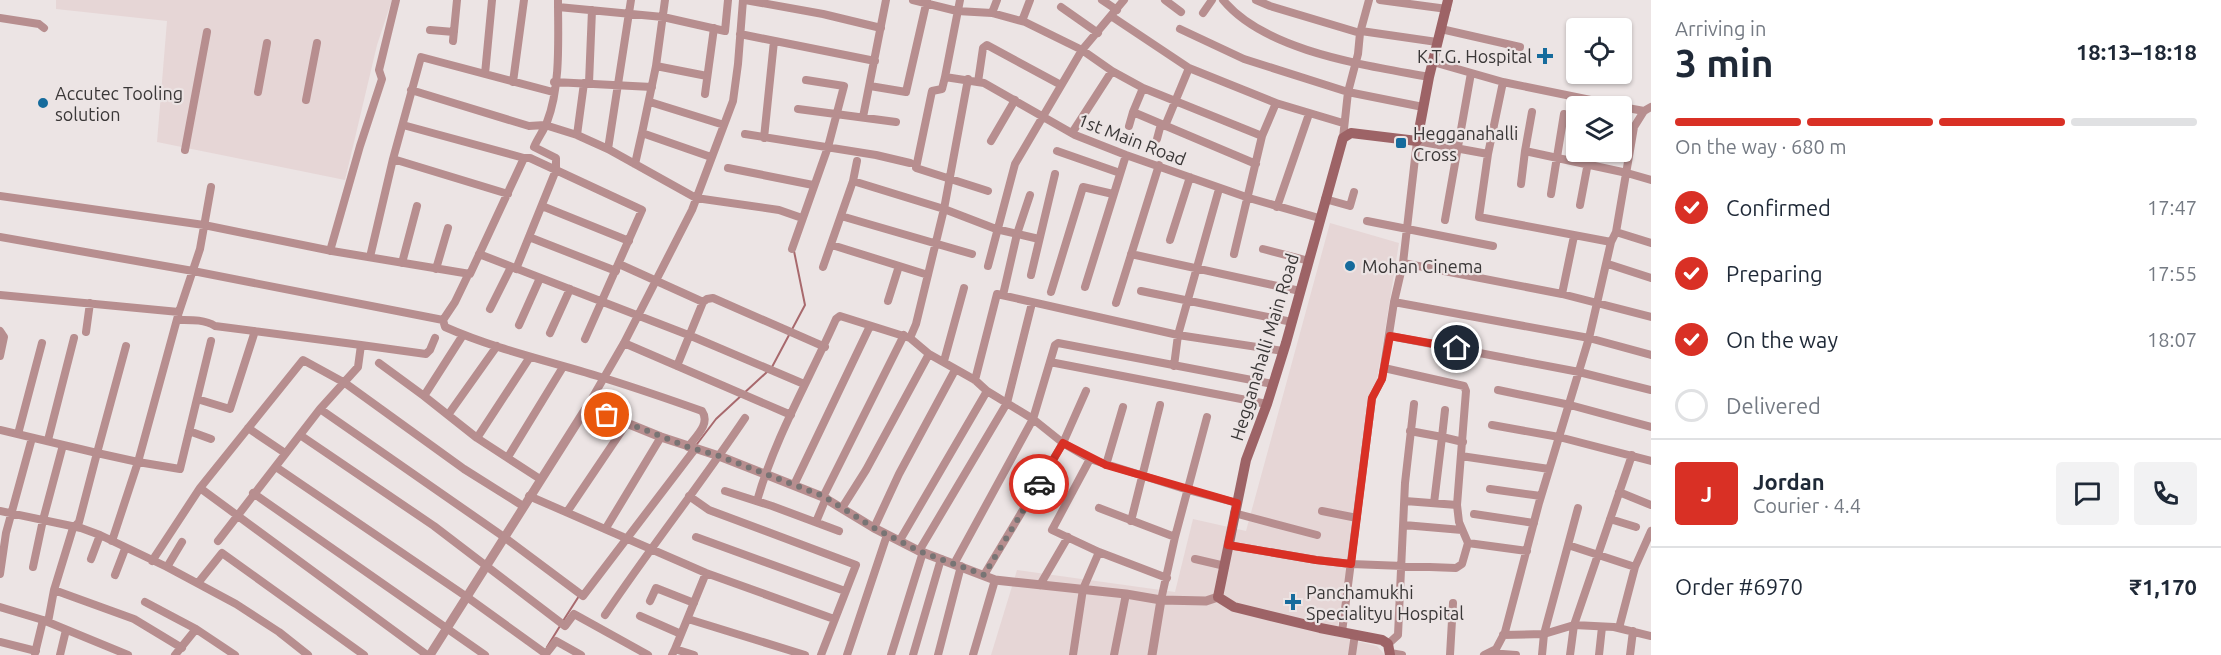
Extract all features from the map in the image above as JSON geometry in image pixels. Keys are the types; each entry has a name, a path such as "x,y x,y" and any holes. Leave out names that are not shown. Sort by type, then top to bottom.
{"main road":[{"path":"1343,138 1352,133 1417,141 1429,77 1448,5"},
{"name":"Hegganahalli Main Road","path":"1218,597 1246,460 1267,404 1292,322 1343,138"},
{"path":"1218,597 1234,608 1382,640 1389,651"}],"street":[{"path":"330,251 382,79 379,70 396,0"},
{"path":"453,41 457,0"},
{"path":"485,74 492,0"},
{"path":"513,82 524,0"},
{"path":"608,149 631,0"},
{"path":"635,164 657,66 665,0"},
{"path":"490,309 529,237 556,170 556,158 534,147 545,125 555,82 558,4 629,15 663,17 725,31 728,0"},
{"path":"200,488 428,655 447,630 522,506 605,378 696,198 732,101 744,0 823,14 881,28"},
{"path":"862,117 886,0"},
{"path":"913,0 957,11 993,14 1022,21 1082,50 1112,71 1143,88 1262,136"},
{"path":"960,0 942,89 932,90 916,168 988,191"},
{"path":"993,14 997,0"},
{"path":"1022,21 1030,0"},
{"path":"1102,0 1114,13 1189,68 1276,103 1343,123"},
{"path":"988,266 996,229 1016,164 1082,50 1124,0"},
{"path":"1165,0 1181,12"},
{"path":"1203,13 1212,0"},
{"path":"1223,0 1250,24 1273,37 1356,64 1429,77"},
{"path":"1256,0 1360,32 1437,42"},
{"path":"1343,138 1348,92 1369,0"},
{"path":"1380,0 1448,5"},
{"path":"870,86 906,92 926,2"},
{"path":"1061,7 1098,33"},
{"path":"577,135 587,83 592,10"},
{"path":"0,18 39,24 44,28"},
{"path":"705,94 714,28"},
{"path":"1441,28 1520,47"},
{"path":"1180,29 1244,59 1348,92 1423,107"},
{"path":"430,30 454,32"},
{"path":"185,150 207,32"},
{"path":"740,34 875,61"},
{"path":"764,138 774,41"},
{"path":"258,93 267,43"},
{"path":"306,100 317,43"},
{"path":"978,82 983,48 987,45 1061,85"},
{"path":"370,258 393,159 421,57 553,93"},
{"path":"1433,62 1503,82 1569,96"},
{"path":"657,66 707,76"},
{"path":"1157,139 1176,103 1189,68"},
{"path":"1072,133 1112,71"},
{"path":"1445,220 1456,147 1471,73"},
{"name":"1st Main Road","path":"945,77 984,83 1072,133 1126,155 1159,165 1220,189 1320,218"},
{"path":"816,522 824,497 907,337 916,324 944,209 968,79"},
{"path":"792,249 828,147 843,86 806,80"},
{"path":"555,82 652,87"},
{"path":"1503,82 1488,154 1479,217 1611,242"},
{"path":"1129,126 1143,88"},
{"path":"411,90 529,126 545,125 577,135 608,149 696,198 778,210 802,218"},
{"path":"991,141 1015,100"},
{"path":"650,102 724,125"},
{"path":"1234,254 1262,136 1276,103"},
{"path":"1632,108 1648,109"},
{"path":"798,109 896,122"},
{"path":"1486,654 1496,649 1503,635 1541,496 1589,338 1608,264 1611,242 1616,232 1634,127 1648,109"},
{"path":"1133,112 1256,164"},
{"path":"1521,184 1524,151 1532,112"},
{"path":"1278,207 1309,114"},
{"path":"1551,194 1564,114"},
{"path":"403,125 530,158 642,210 585,339"},
{"path":"642,133 711,157"},
{"path":"745,134 910,163"},
{"path":"1342,632 1372,398 1382,379 1394,302 1403,263 1417,141 1488,154"},
{"path":"1057,151 1120,172"},
{"path":"1524,151 1651,180"},
{"path":"1086,287 1126,155"},
{"path":"320,409 504,537 580,594 691,449 706,423 706,417 702,411 605,378 530,357 445,327 443,320 479,255 493,220 524,158"},
{"path":"393,159 508,194"},
{"path":"823,267 853,181 857,161"},
{"path":"1580,206 1588,162"},
{"path":"1116,303 1159,165"},
{"path":"728,168 813,185"},
{"path":"1031,275 1055,174"},
{"path":"1170,240 1190,177"},
{"path":"853,181 944,209 996,229 1039,239"},
{"path":"112,542 138,462 178,316 193,271 211,187"},
{"path":"1051,292 1083,188 1113,194"},
{"path":"1174,366 1178,335 1220,189"},
{"path":"1325,199 1350,206 1354,192"},
{"path":"1003,296 1017,234 1030,195"},
{"path":"0,196 204,225 330,251 468,275"},
{"path":"402,263 417,206"},
{"path":"542,206 629,241"},
{"path":"841,216 972,254"},
{"path":"1366,221 1493,246"},
{"path":"436,269 448,228"},
{"path":"1616,232 1651,243"},
{"path":"1562,294 1574,236"},
{"path":"0,237 193,271 443,320"},
{"path":"529,237 656,280 703,303"},
{"path":"832,245 928,275"},
{"path":"1263,249 1309,261"},
{"path":"1131,254 1300,291"},
{"path":"479,255 638,315 804,384"},
{"path":"1403,263 1562,294 1651,317"},
{"path":"1608,264 1651,278"},
{"path":"888,301 899,266"},
{"path":"519,325 540,278"},
{"path":"944,361 964,288"},
{"path":"550,333 570,289"},
{"path":"1141,291 1292,322"},
{"path":"975,380 997,294 1178,335 1283,351"},
{"path":"0,295 90,303 178,316 215,326 426,354 430,351 435,338"},
{"path":"677,366 703,303 713,298 825,347"},
{"path":"1394,302 1589,338 1651,355"},
{"path":"86,332 90,303"},
{"path":"891,655 921,552 1007,403 1032,303"},
{"path":"757,501 765,473 804,384 840,316 907,337 929,354 975,380 987,391 1033,419 1063,443 1090,459 1317,535"},
{"path":"794,485 870,326"},
{"path":"0,331 4,337 0,356"},
{"path":"197,399 230,409 255,332"},
{"path":"424,396 463,335"},
{"path":"1390,336 1579,372 1651,390"},
{"path":"48,440 74,338"},
{"path":"0,430 138,462 180,469 211,341"},
{"path":"18,434 42,343"},
{"path":"624,343 791,415"},
{"path":"938,655 957,565 1033,419 1054,345 1058,343 1273,384"},
{"path":"219,540 320,409 358,367 361,345"},
{"path":"0,642 36,653 74,528 79,522 126,346"},
{"path":"447,415 497,346"},
{"path":"842,508 866,470 929,354"},
{"path":"477,438 530,357"},
{"path":"152,561 200,488 303,360 345,383 464,469 522,506"},
{"path":"1050,362 1267,404"},
{"path":"379,363 477,438 540,479"},
{"path":"508,457 563,367"},
{"path":"1228,545 1351,564 1456,568 1462,564 1468,543 1457,516 1457,505 1466,391 1464,386 1384,368"},
{"path":"874,528 899,474 955,370"},
{"path":"1498,390 1570,405 1651,427"},
{"path":"900,540 987,391"},
{"path":"984,575 1063,443 1086,392"},
{"path":"1402,655 1389,651 1398,636 1405,501 1414,404"},
{"path":"1131,521 1161,405"},
{"path":"1106,465 1123,406"},
{"path":"587,407 691,449 719,456 824,497 874,528 921,552 995,580 1161,600 1206,601 1218,597"},
{"path":"1434,503 1446,410"},
{"path":"1152,655 1175,537 1207,417"},
{"path":"605,615 650,548 745,418"},
{"path":"567,512 627,423"},
{"path":"1492,425 1559,437 1651,461"},
{"path":"248,428 285,453"},
{"path":"189,431 211,439"},
{"path":"1410,431 1463,442"},
{"path":"300,435 434,526 562,624 574,614 648,655"},
{"path":"606,528 661,437"},
{"path":"0,574 6,533 32,438"},
{"path":"33,567 63,445"},
{"path":"1570,655 1574,625 1632,455"},
{"path":"1461,456 1549,469"},
{"path":"1090,459 1052,530 1099,552 1167,578"},
{"path":"276,467 467,597 546,655 556,641 581,655"},
{"path":"1490,489 1541,496"},
{"path":"725,491 839,531"},
{"path":"1619,492 1651,505"},
{"path":"253,494 485,655"},
{"path":"529,496 706,573 834,619"},
{"path":"690,496 709,510 856,565 822,655"},
{"path":"1405,501 1457,505"},
{"path":"1099,508 1175,537"},
{"path":"1542,655 1544,634 1578,508"},
{"path":"0,511 87,530 100,535 236,604 296,651 308,655"},
{"path":"1322,511 1356,518"},
{"path":"1474,514 1534,523"},
{"path":"1610,519 1636,527"},
{"path":"1404,525 1462,530"},
{"path":"1619,628 1635,567 1651,531"},
{"path":"91,559 100,535"},
{"path":"847,655 887,535"},
{"path":"696,537 845,591"},
{"path":"1040,585 1068,537"},
{"path":"167,567 182,542"},
{"path":"1468,543 1527,551"},
{"path":"1568,545 1635,567"},
{"path":"115,575 125,549"},
{"path":"1073,655 1083,590 1099,552"},
{"path":"198,583 222,553 364,655"},
{"path":"913,655 941,559"},
{"path":"1195,559 1225,566"},
{"path":"694,655 673,652 706,573"},
{"path":"973,655 995,580"},
{"path":"650,601 656,588 694,603"},
{"path":"54,590 134,619 182,648"},
{"path":"1114,655 1126,594"},
{"path":"145,602 196,629 235,655"},
{"path":"1450,655 1453,603"},
{"path":"0,607 46,621 128,655"},
{"path":"640,616 681,634"},
{"path":"688,619 805,655"},
{"path":"1503,635 1544,634 1574,625 1619,628 1651,636"},
{"path":"1599,655 1602,627"},
{"path":"176,655 196,629"},
{"path":"60,655 66,630"},
{"path":"1630,655 1633,632"},
{"path":"1352,655 1355,634"},
{"path":"1486,654 1516,655"}],"shaded area":[{"path":"56,0 392,0 377,45 345,180 157,142 167,21 56,9"},
{"path":"1330,223 1399,243 1336,636 1377,646 1385,655 991,655 1017,570 1175,592 1193,519 1246,531"}],"waterway":[{"path":"772,367 805,305 794,251"},
{"path":"697,444 716,419 768,371"},
{"path":"563,621 579,596"},
{"path":"547,647 560,626"}],"way so far":[{"path":"607,415 823,496 874,528 919,551 984,575 1039,484"}],"place":[{"name":"K.T.G. Hospital","path":"1545,56"},
{"name":"Accutec Tooling solution","path":"43,103"},
{"name":"Hegganahalli Cross","path":"1401,143"},
{"name":"Mohan Cinema","path":"1350,266"},
{"name":"Panchamukhi Specialityu Hospital","path":"1293,602"}],"route":[{"path":"1039,484 1063,443 1090,459 1106,465 1237,503 1228,545 1351,564 1372,398 1382,379 1390,336 1457,348"}]}
